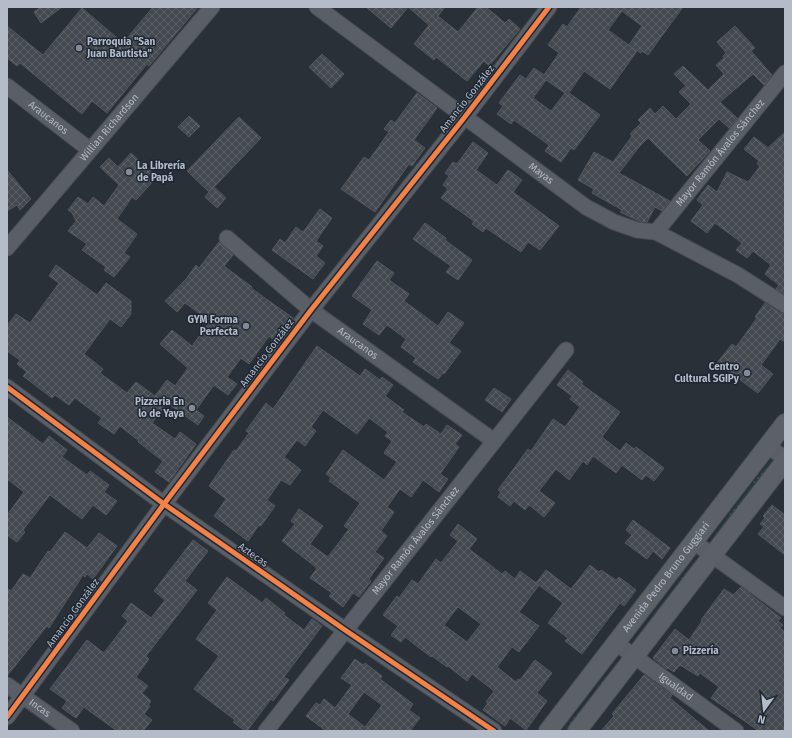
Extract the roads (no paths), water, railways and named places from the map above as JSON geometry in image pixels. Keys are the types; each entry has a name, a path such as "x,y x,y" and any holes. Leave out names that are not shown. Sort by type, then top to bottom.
{"main road":[{"name":"Avenida Pedro Bruno Guggiari","path":"548,731 785,423"},
{"path":"577,731 785,461"}],"street":[{"name":"Willian Richardson","path":"7,248 212,7"},
{"name":"Mayas","path":"317,7 464,118 586,207 614,222 637,230 656,232 738,275 785,305"},
{"name":"Amancio González","path":"7,717 164,504 311,310 464,118 549,7"},
{"name":"Mayor Ramón Ávalos Sánchez","path":"656,232 785,73"},
{"name":"Araucanos","path":"7,86 90,150"},
{"name":"Araucanos","path":"227,238 311,310 494,441"},
{"name":"Mayor Ramón Ávalos Sánchez","path":"266,731 566,350"},
{"name":"Aztecas","path":"7,387 164,504 345,630 494,731"},
{"path":"768,446 785,458"},
{"path":"694,542 785,608"},
{"name":"Igualdad","path":"616,643 736,731"},
{"name":"Incas","path":"7,685 72,731"}],"place":[{"name":"Parroquia \"San Juan Bautista\"","path":"79,48"},
{"name":"La Librería de Papá","path":"129,172"},
{"name":"GYM Forma Perfecta","path":"246,326"},
{"name":"Centro Cultural SGIPy","path":"747,373"},
{"name":"Pizzeria En lo de Yaya","path":"192,408"},
{"name":"Pizzería","path":"675,651"}]}
